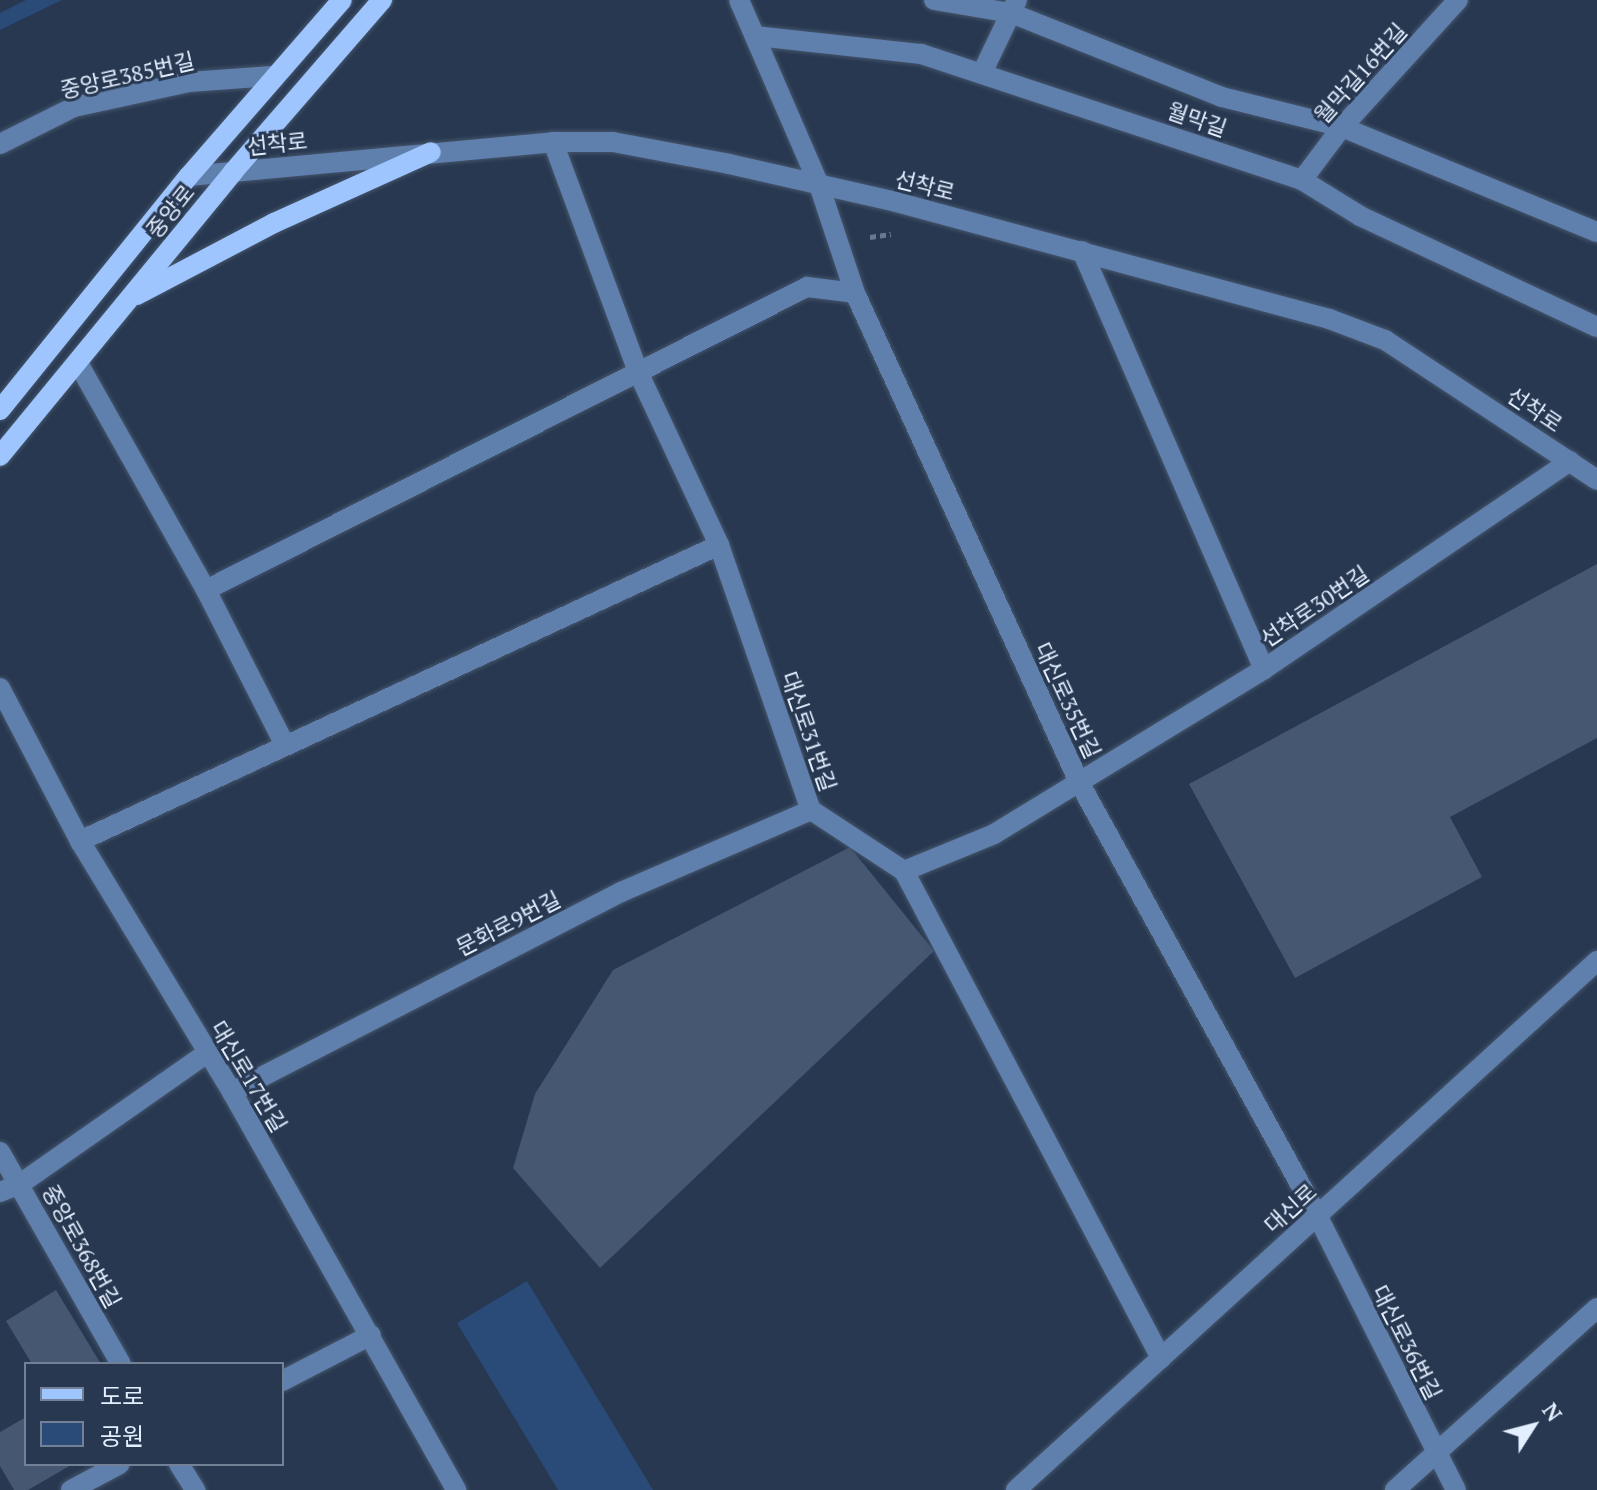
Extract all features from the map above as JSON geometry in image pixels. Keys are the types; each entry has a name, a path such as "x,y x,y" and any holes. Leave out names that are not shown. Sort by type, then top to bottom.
{"main road":[{"name":"중앙로","path":"0,410 272,76 342,0"},
{"name":"중앙로","path":"0,456 233,172 382,0"},
{"path":"130,299 274,223 431,152"}],"street":[{"name":"대신로35번길","path":"739,0 819,185 855,293 1079,782 1317,1215"},
{"path":"934,0 1014,6 1222,97 1342,127 1597,232"},
{"name":"월막길16번길","path":"1302,180 1342,127 1458,0"},
{"path":"983,71 1014,6"},
{"name":"월막길","path":"755,36 921,54 983,71 1302,180 1360,216 1596,325"},
{"name":"중앙로385번길","path":"0,144 74,107 189,82 272,76"},
{"name":"선착로","path":"189,176 553,142 613,142 819,185 1082,251 1315,315 1385,340 1597,480"},
{"name":"대신로31번길","path":"553,142 639,374 719,545 811,810 904,871 1161,1358"},
{"path":"1082,251 1264,669"},
{"path":"206,590 807,287 855,293"},
{"path":"78,363 206,590 285,745"},
{"name":"선착로30번길","path":"904,871 994,834 1264,669 1570,461"},
{"path":"80,841 719,545"},
{"name":"대신로17번길","path":"0,688 80,841 232,1092 456,1490"},
{"name":"문화로9번길","path":"232,1092 621,892 811,810"},
{"name":"대신로","path":"1016,1490 1597,961"},
{"path":"0,1192 20,1184 207,1053"},
{"name":"중앙로368번길","path":"0,1152 120,1362"},
{"name":"대신로36번길","path":"1317,1215 1456,1490"},
{"path":"1395,1490 1597,1308"},
{"path":"284,1380 371,1335"},
{"path":"71,1490 116,1466"},
{"path":"180,1466 195,1490"}],"path":[{"path":"870,237 891,234"}],"green space":[{"path":"26,0 62,0 0,30 0,13"},
{"path":"527,1281 653,1490 558,1490 457,1323"}],"building":[{"path":"1597,564 1597,738 1450,817 1482,877 1295,978 1189,784"},
{"path":"850,847 934,951 600,1268 513,1168 535,1094 613,970"},
{"path":"56,1290 100,1362 31,1362 6,1321"},
{"path":"24,1418 24,1466 70,1466 28,1490 14,1490 0,1466 0,1432"}]}
